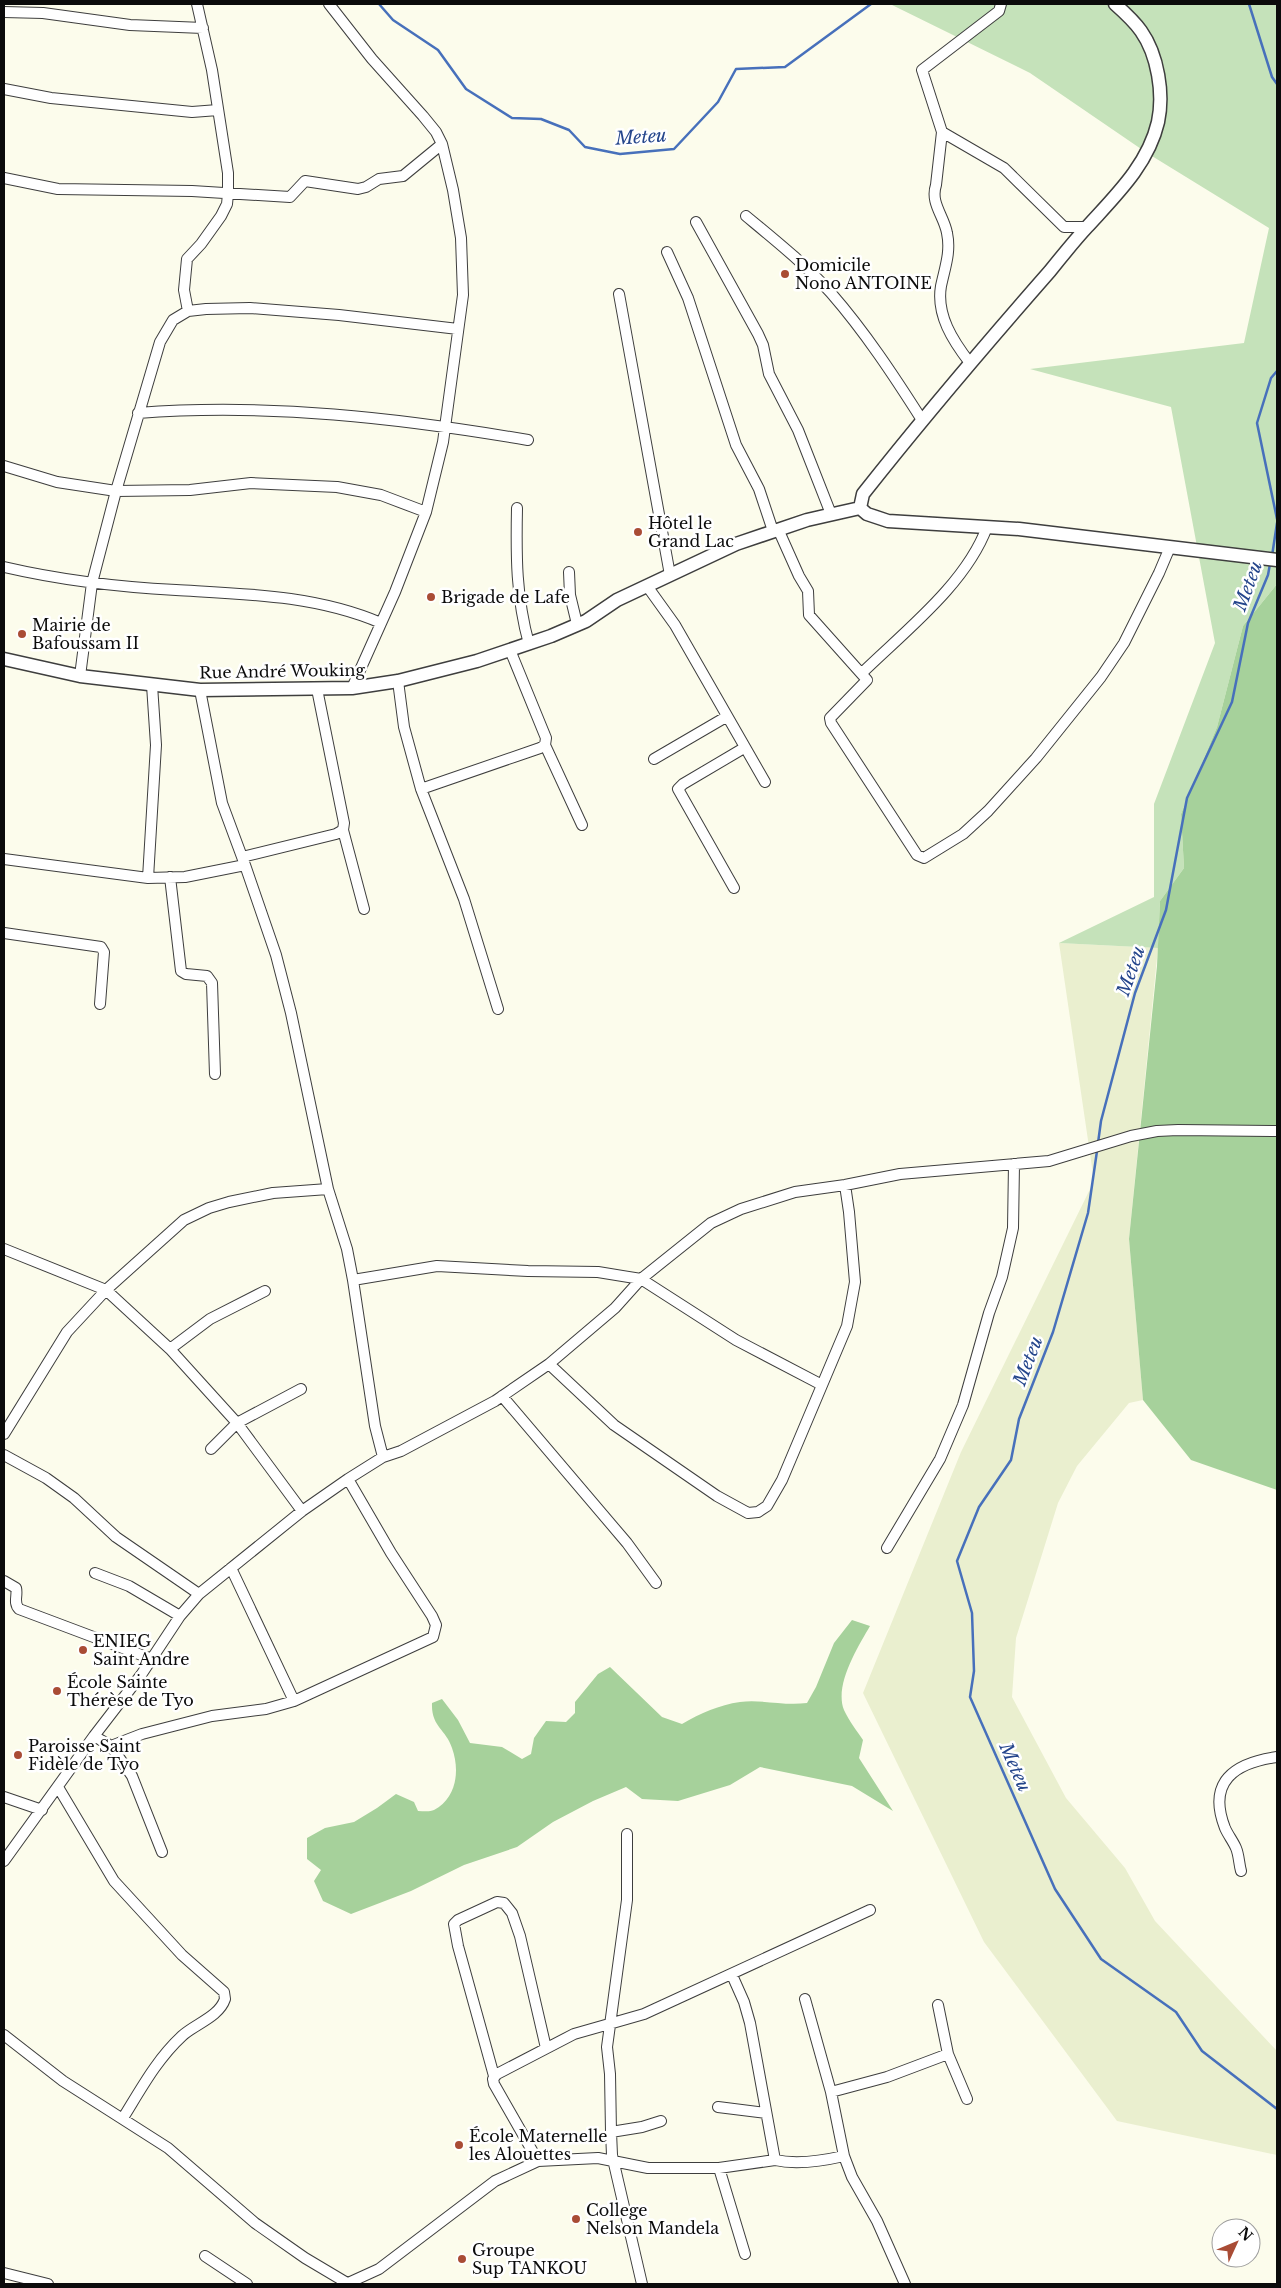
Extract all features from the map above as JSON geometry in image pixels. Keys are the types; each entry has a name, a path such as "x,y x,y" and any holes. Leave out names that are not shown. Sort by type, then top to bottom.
{"street":[{"path":"188,311 184,290 186,259 201,244 221,216 227,204 228,194 228,173 198,4"},
{"path":"329,4 372,59 428,122 442,144 453,190 461,238 464,295 443,442 426,512 395,592 352,688"},
{"path":"970,363 950,334 942,313 940,299 949,253 947,231 934,194 942,132 922,70 999,11 1001,4"},
{"path":"1115,4 1141,31 1150,48 1160,90 1158,124 1141,162 1122,190 1087,227 922,420 863,494 860,508 867,514 888,522 1019,529 1277,560"},
{"path":"4,12 43,13 130,25 203,28"},
{"path":"4,89 51,98 192,112 218,110"},
{"path":"942,132 1004,168 1064,227 1087,227"},
{"path":"4,178 58,189 192,191 290,197 305,181 312,180 358,189 366,188 379,179 403,176 442,144"},
{"path":"746,216 800,261 830,293 888,367 922,420"},
{"path":"696,222 758,334 763,345 769,374 798,430 831,514"},
{"path":"667,252 688,298 736,445 759,489 775,530 808,591 809,615 866,678 866,682 830,718 831,723 917,855 924,858 963,834 988,811 1036,758 1101,677 1128,635 1160,573 1170,547"},
{"path":"619,294 670,575"},
{"path":"80,676 92,583 116,491 138,413 166,330 173,320 188,311 250,308 339,315 458,329"},
{"path":"138,413 196,409 246,409 365,416 444,425 528,440"},
{"path":"4,466 57,482 116,491 190,490 251,483 337,487 381,495 426,512"},
{"path":"517,508 516,576 520,612 529,644"},
{"name":"Rue André Wouking","path":"4,659 80,676 200,690 317,690 398,682 476,661 529,644 577,624 617,600 736,544 775,530 860,508"},
{"path":"862,673 954,583 980,544 987,527"},
{"path":"4,566 92,583 279,596 365,616 381,622"},
{"path":"569,572 570,595 577,624"},
{"path":"646,586 675,625 726,717 765,782"},
{"path":"510,650 546,738 545,745 582,825"},
{"path":"398,682 404,727 421,789 464,899 498,1010"},
{"path":"148,878 156,745 152,685"},
{"path":"200,690 222,803 276,956 291,1013 328,1189 347,1249 375,1426 383,1457"},
{"path":"317,690 344,823 343,830 364,909"},
{"path":"654,759 726,717"},
{"path":"421,789 545,745"},
{"path":"734,888 678,789 682,784 744,748"},
{"path":"4,858 148,878 185,877 336,834 343,830"},
{"path":"170,877 181,971 186,974 208,976 212,983 215,1074"},
{"path":"4,933 101,947 104,952 100,1004"},
{"path":"4,1861 152,1659 180,1616 199,1594 302,1511 348,1479 383,1457 401,1451 502,1396 549,1364 615,1308 642,1279 711,1224 741,1209 795,1192 845,1185 900,1174 1049,1161 1131,1136 1178,1130 1277,1131"},
{"path":"888,1548 940,1459 963,1405 989,1313 1002,1278 1013,1228 1014,1164"},
{"path":"549,1364 614,1426 717,1496 748,1513 758,1512 767,1506 782,1480 847,1326 855,1282 845,1185"},
{"path":"4,1434 67,1332 106,1290 178,1224 209,1208 274,1193 328,1189"},
{"path":"4,1249 106,1290 170,1349 237,1423 302,1511"},
{"path":"353,1280 437,1266 528,1271 598,1272 642,1279 736,1340 822,1385"},
{"path":"170,1349 210,1319 265,1291"},
{"path":"211,1449 237,1423 300,1389"},
{"path":"502,1396 627,1543 656,1583"},
{"path":"4,1455 46,1478 74,1498 116,1537 199,1594"},
{"path":"111,1746 142,1734 212,1716 266,1709 294,1701 433,1637 436,1625 432,1616 391,1553 348,1479"},
{"path":"231,1568 294,1701"},
{"path":"95,1573 129,1586 180,1616"},
{"path":"4,1581 16,1588 16,1602 19,1608 152,1659"},
{"path":"94,1736 111,1746 138,1788 162,1852"},
{"path":"1241,1871 1237,1850 1225,1829 1218,1804 1221,1786 1231,1773 1250,1764 1277,1757"},
{"path":"58,1787 114,1880 182,1955 224,1992 225,1999 219,2010 184,2035 168,2050 123,2118"},
{"path":"4,1797 42,1810"},
{"path":"627,1834 627,1900 608,2025 607,2047 610,2074 612,2155 642,2284"},
{"path":"538,2161 494,2084 494,2076 458,1946 454,1924 458,1920 497,1902 504,1903 512,1913 520,1936 546,2048"},
{"path":"494,2076 574,2034 644,2014 870,1910"},
{"path":"732,1975 744,2002 750,2023 775,2160"},
{"path":"805,1999 831,2092 844,2156 852,2177 877,2221 905,2284"},
{"path":"938,2005 948,2054 967,2099"},
{"path":"4,2035 63,2082 168,2148 255,2223 304,2258 346,2284 379,2269 495,2180 538,2161 598,2158 648,2168 719,2168 775,2160 783,2162 822,2161 844,2156"},
{"path":"831,2092 887,2077 948,2054"},
{"path":"718,2107 766,2113"},
{"path":"611,2132 642,2127 661,2121"},
{"path":"719,2168 745,2254"},
{"path":"205,2256 247,2284"},
{"path":"4,2273 48,2284"}],"green space":[{"path":"890,4 1277,4 1277,584 1243,626 1217,727 1181,814 1184,868 1160,901 1158,948 1059,943 1154,897 1154,804 1215,643 1171,407 1030,369 1244,343 1269,228 1147,153 1030,73"},
{"path":"1277,584 1277,1490 1191,1460 1143,1400 1129,1239 1157,966 1160,901 1184,868 1181,814 1217,727 1243,626"},
{"path":"1059,943 1158,948 1129,1239 1143,1400 1129,1403 1077,1466 1058,1503 1016,1638 1012,1697 1066,1798 1125,1868 1155,1921 1277,2051 1277,2155 1117,2121 984,1942 863,1693 961,1452 1094,1181"},
{"path":"852,1620 870,1626 859,1644 845,1678 842,1689 844,1710 863,1740 859,1758 893,1811 852,1786 760,1767 730,1785 678,1801 642,1799 626,1787 593,1801 553,1822 517,1847 464,1865 411,1891 351,1914 323,1901 314,1881 321,1870 307,1859 307,1838 325,1828 354,1822 396,1794 414,1802 418,1811 428,1811 442,1805 452,1791 456,1774 454,1756 446,1736 436,1723 432,1711 432,1703 442,1699 458,1720 470,1743 502,1747 522,1759 531,1754 534,1738 546,1721 566,1722 575,1713 575,1702 598,1674 610,1667 662,1717 682,1724 710,1710 740,1702 807,1703 816,1687 834,1643"}],"waterway":[{"name":"Meteu","path":"379,4 393,20 438,50 466,89 512,118 541,119 569,130 585,147 620,154 674,149 718,102 736,69 785,67 871,4"},
{"name":"Meteu","path":"1249,4 1272,77 1277,84"},
{"name":"Meteu","path":"1277,371 1271,378 1257,423 1277,519"},
{"name":"Meteu","path":"1272,556 1277,523"},
{"name":"Meteu","path":"1098,1143 1101,1121 1135,993 1166,910 1187,798 1232,702 1248,623 1268,575 1270,564"},
{"name":"Meteu","path":"1097,1151 1088,1213 1053,1332 1019,1419 1011,1460 979,1507 957,1561 972,1613 974,1671 970,1697 1055,1889 1101,1959 1176,2012 1202,2051 1277,2109"}],"place":[{"name":"Domicile Nono ANTOINE","path":"785,274"},
{"name":"Hôtel le Grand Lac","path":"638,532"},
{"name":"Brigade de Lafe","path":"431,597"},
{"name":"Mairie de Bafoussam II","path":"22,634"},
{"name":"ENIEG Saint Andre","path":"83,1650"},
{"name":"École Sainte Thérèse de Tyo","path":"57,1691"},
{"name":"Paroisse Saint Fidèle de Tyo","path":"18,1755"},
{"name":"École Maternelle les Alouettes","path":"459,2145"},
{"name":"College Nelson Mandela","path":"576,2219"},
{"name":"Groupe Sup TANKOU","path":"462,2259"}]}
